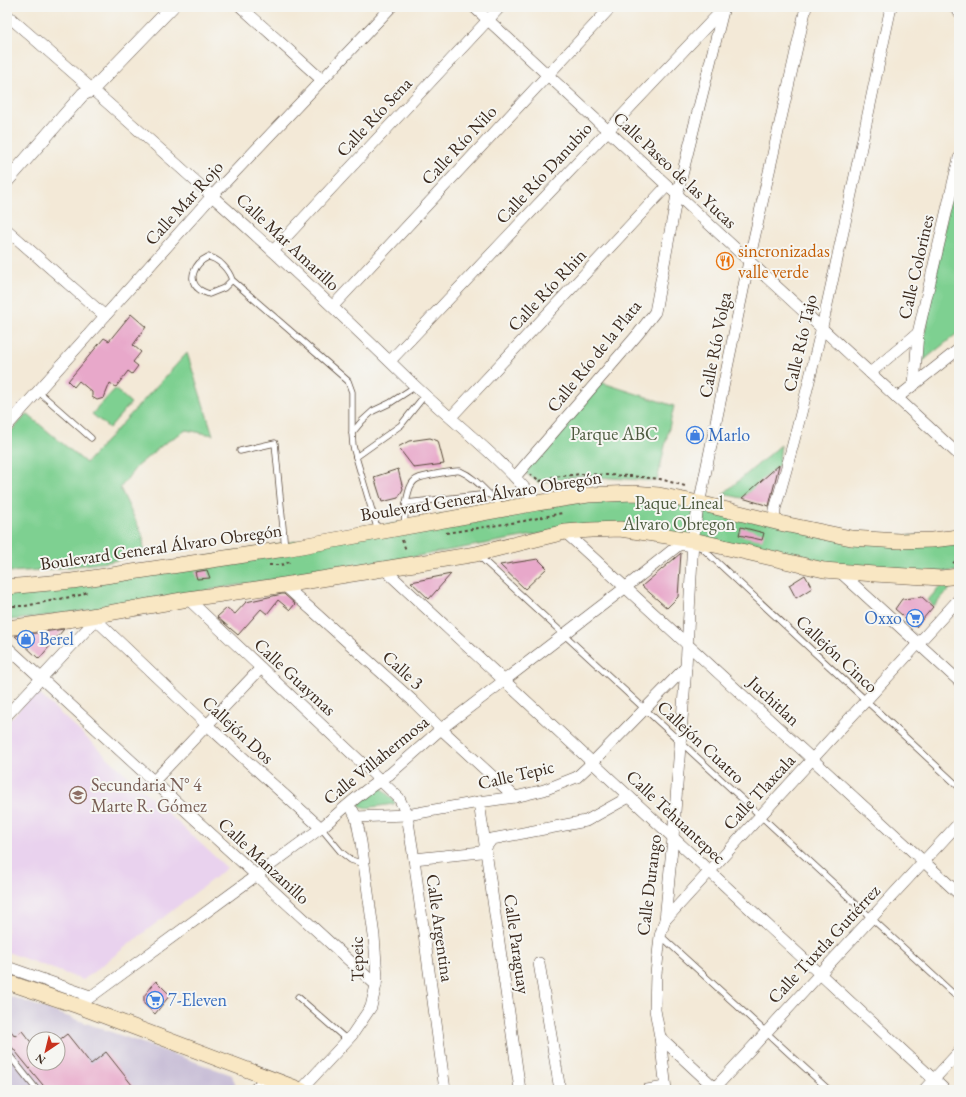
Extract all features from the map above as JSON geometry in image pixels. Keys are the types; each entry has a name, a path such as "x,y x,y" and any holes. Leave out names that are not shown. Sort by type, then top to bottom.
{"main road":[{"name":"Boulevard General Álvaro Obregón","path":"7,587 72,580 285,549 378,531 402,531 505,509 588,495 633,493 660,495 699,503 774,522 851,538 874,540 932,540 959,537"},
{"path":"7,628 92,616 188,598 284,585 476,554 565,532 620,529 824,570 941,578 959,576"},
{"path":"7,982 78,1006 301,1090"}],"street":[{"path":"7,181 83,94 92,90 172,7"},
{"path":"241,7 322,80"},
{"name":"Calle Mar Rojo","path":"7,426 39,392 212,196 391,7"},
{"name":"Calle Paseo de las Yucas","path":"474,7 959,455"},
{"name":"Calle Río Sena","path":"273,251 500,7"},
{"name":"Calle Río Nilo","path":"333,306 611,7"},
{"name":"Calle Río Volga","path":"694,543 699,503 749,262 806,7"},
{"name":"Calle Río Tajo","path":"774,522 775,509 796,438 821,328 891,7"},
{"path":"954,7 959,12"},
{"name":"Calle Río Danubio","path":"390,361 724,8"},
{"name":"Calle Río de la Plata","path":"515,477 655,312 677,195 724,8"},
{"name":"Calle Mar Amarillo","path":"7,14 212,196 333,306 416,386 515,477 537,503"},
{"name":"Calle Colorines","path":"914,385 918,333 959,161"},
{"name":"Calle Río Rhin","path":"451,417 667,186"},
{"path":"7,230 105,316"},
{"path":"870,373 918,333"},
{"path":"897,398 959,349"},
{"name":"Juchitlan","path":"565,532 959,894"},
{"name":"Calle Villahermosa","path":"78,1006 320,828 380,779 390,774 441,729 626,588 680,544 694,543"},
{"name":"Calle Durango","path":"666,1089 660,1037 655,1010 656,974 660,936 665,920 686,667 694,543"},
{"name":"Calle Tehuantepec","path":"384,569 945,1090"},
{"path":"839,571 959,681"},
{"name":"Calle 3","path":"284,585 412,700 441,729 515,797"},
{"name":"Calle Guaymas","path":"188,598 380,779"},
{"name":"Calle Tlaxcala","path":"665,920 959,599"},
{"path":"7,715 90,626 92,616"},
{"name":"Callejón Dos","path":"92,616 207,725 320,828"},
{"name":"Calle Manzanillo","path":"7,647 376,985"},
{"name":"Calle Tepic","path":"356,817 407,815 515,797 544,790 577,777 686,667"},
{"path":"153,782 261,668"},
{"name":"Calle Argentina","path":"380,779 399,798 407,815 445,1090"},
{"path":"414,860 481,852 492,839 586,822 629,797"},
{"name":"Calle Paraguay","path":"479,802 520,1090"},
{"name":"Tepeic","path":"301,1090 347,1040 371,1007 376,985 377,976 374,936 364,864 356,817 350,803"},
{"name":"Calle Tuxtla Gutiérrez","path":"715,1089 959,823"},
{"path":"539,963 560,1090"},
{"path":"7,966 90,996"},
{"path":"660,1037 715,1089"},
{"path":"924,1090 959,1052"},
{"path":"254,1090 267,1078"},
{"path":"647,1090 666,1089"}],"lane":[{"path":"232,280 224,288 209,294 200,290 194,283 192,276 196,267 204,259 211,257 225,267 231,275 232,280 348,381 352,392 353,446 378,531"},
{"path":"352,433 373,411 390,403 416,386"},
{"path":"39,392 91,438"},
{"path":"356,457 401,425 425,394"},
{"path":"240,451 275,443 285,549"},
{"path":"402,531 409,490 417,479 452,471 458,470 470,476 505,509"},
{"path":"406,503 489,494"},
{"name":"Callejón Cinco","path":"694,543 702,548 959,787"},
{"name":"Callejón Cuatro","path":"476,554 959,1000"},
{"name":"Callejón Dos","path":"320,828 341,852 351,860 364,864"},
{"path":"660,936 829,1090"},
{"path":"298,997 347,1040"},
{"path":"7,1055 10,1056 37,1090"}],"path":[{"path":"526,471 540,481 553,477 581,474 660,479 685,486"},
{"path":"402,531 406,550"},
{"path":"948,565 958,560 959,554"}],"shaded area":[{"name":"Secundaria N° 4 Marte R. Gómez","path":"36,691 227,868 83,980 7,952 7,723"},
{"path":"7,995 232,1075 237,1090 7,1090"}],"green space":[{"path":"959,159 959,332 919,364 957,160"},
{"path":"187,353 213,435 186,430 165,443 137,466 120,488 143,536 144,554 108,562 43,570 7,572 7,436 27,414 86,463"},
{"name":"Parque ABC","path":"600,382 674,406 657,481 580,476 539,483 524,472"},
{"path":"115,389 131,403 109,428 92,414"},
{"path":"781,445 778,469 742,498 723,494"},
{"name":"Paque Lineal Alvaro Obregon","path":"583,490 848,532 911,536 959,531 959,571 879,574 583,526 363,566 90,610 7,620 7,587 61,583"},
{"path":"944,582 952,586 934,606 928,600"},
{"path":"379,785 395,802 394,804 365,808 361,807 359,803 362,799"}],"building":[{"path":"131,314 146,327 133,345 141,352 133,362 138,366 132,374 128,371 116,387 110,383 104,398 97,400 92,397 92,392 79,381 74,387 68,381 104,338 109,341"},
{"path":"430,438 438,441 444,464 414,468 398,447 409,441"},
{"path":"779,465 769,506 742,498"},
{"path":"398,469 403,489 398,498 382,502 374,477"},
{"path":"741,527 764,533 762,540 739,535"},
{"path":"681,553 678,597 667,608 642,586"},
{"path":"538,559 547,568 525,589 500,565"},
{"path":"207,570 210,578 197,579 195,572"},
{"path":"451,574 429,599 411,582"},
{"path":"805,575 812,588 796,598 789,585"},
{"path":"284,594 295,604 290,610 278,600 267,614 261,609 238,635 217,617 227,608 235,614 246,602"},
{"name":"Oxxo","path":"922,597 933,607 916,627 895,609 902,599"},
{"path":"64,629 39,659 15,636"},
{"name":"7-Eleven","path":"156,981 170,995 155,1014 144,1004 144,996"},
{"path":"7,1026 15,1036 22,1031 26,1036 26,1064 7,1041"},
{"path":"67,1034 91,1064 106,1052 136,1090 47,1090 31,1071 66,1071"}],"place":[{"name":"sincronizadas valle verde","path":"725,261"},
{"name":"Marlo","path":"695,435"},
{"name":"Oxxo","path":"915,618"},
{"name":"Berel","path":"26,639"},
{"name":"Secundaria N° 4 Marte R. Gómez","path":"78,795"},
{"name":"7-Eleven","path":"155,1000"}]}
